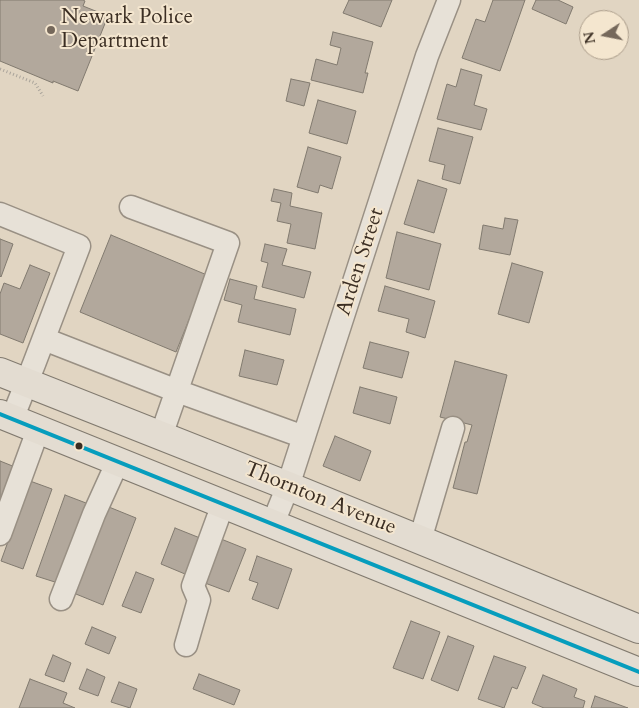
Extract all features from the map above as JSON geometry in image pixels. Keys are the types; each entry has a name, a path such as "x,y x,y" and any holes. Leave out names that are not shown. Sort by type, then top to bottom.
{"main road":[{"name":"Thornton Avenue","path":"0,372 288,486 639,629"},
{"name":"Thornton Avenue","path":"6,417 639,672"}],"street":[{"name":"Arden Street","path":"273,523 288,486 427,56 449,0"},
{"path":"130,207 228,243 161,436"},
{"path":"0,214 79,246 27,383 6,417"},
{"path":"44,339 177,391 304,437"},
{"path":"420,540 453,428"},
{"path":"0,534 38,430"},
{"path":"61,599 94,514 118,461"},
{"path":"186,644 199,600 194,586 224,504"}],"path":[{"path":"0,69 36,83 43,96"}],"building":[{"name":"Newark Police Department","path":"0,0 83,0 85,1 83,6 108,16 78,91 53,81 53,83 0,61"},
{"path":"349,0 392,0 381,27 343,13"},
{"path":"493,0 525,0 500,71 462,58 476,19 485,22"},
{"path":"536,0 558,0 573,7 566,24 532,9"},
{"path":"333,32 373,42 365,73 368,73 363,93 311,80 316,59 337,65 341,48 330,45"},
{"path":"461,69 482,75 474,105 487,109 481,130 437,119 447,84 456,87"},
{"path":"291,79 310,83 304,106 286,101"},
{"path":"318,100 356,111 347,144 309,133"},
{"path":"438,128 473,137 460,184 442,179 445,165 429,161"},
{"path":"308,147 341,157 332,189 320,185 318,193 297,187"},
{"path":"418,180 447,189 434,233 404,224"},
{"path":"274,189 292,193 290,206 322,213 315,249 287,243 291,224 277,221 281,203 271,201"},
{"path":"505,218 518,220 510,255 479,249 483,225 503,229"},
{"path":"397,232 441,244 429,290 386,278"},
{"path":"111,235 207,275 176,352 80,312"},
{"path":"0,239 13,244 1,277 0,276"},
{"path":"265,244 287,249 282,265 311,272 304,298 262,287 268,263 261,261"},
{"path":"512,263 543,272 529,323 498,314"},
{"path":"30,265 50,273 23,343 0,334 0,294 4,283 20,289"},
{"path":"230,279 257,286 254,299 296,309 290,335 238,322 242,305 224,300"},
{"path":"385,286 435,301 425,338 406,332 409,319 378,311"},
{"path":"370,342 409,352 402,378 363,368"},
{"path":"245,350 284,360 277,385 239,376"},
{"path":"455,361 507,375 477,494 453,488 465,442 467,442 472,425 440,417"},
{"path":"360,387 397,397 390,424 353,413"},
{"path":"335,436 371,451 360,481 323,466"},
{"path":"0,461 15,467 0,504"},
{"path":"30,481 52,489 23,569 1,561"},
{"path":"65,495 86,503 58,583 36,576"},
{"path":"104,505 136,518 103,605 71,592"},
{"path":"175,528 200,538 185,574 161,564"},
{"path":"221,539 246,549 229,592 205,583"},
{"path":"257,556 292,569 278,609 252,599 258,583 249,580"},
{"path":"136,572 154,579 141,613 122,606"},
{"path":"411,621 440,632 423,679 393,668"},
{"path":"92,627 116,637 109,654 85,644"},
{"path":"448,636 474,646 458,691 431,680"},
{"path":"53,655 71,663 64,682 45,675"},
{"path":"494,656 526,667 517,689 512,687 504,708 478,699"},
{"path":"87,669 105,677 98,696 79,689"},
{"path":"199,674 240,690 234,705 193,689"},
{"path":"543,675 577,689 574,697 585,701 583,708 544,708 532,703"},
{"path":"30,679 67,693 63,703 75,708 19,708"},
{"path":"119,682 137,689 130,708 111,702"},
{"path":"595,696 628,708 591,708"}],"transit line":[{"path":"0,414 639,672"}],"place":[{"name":"Newark Police Department","path":"51,30"}]}
